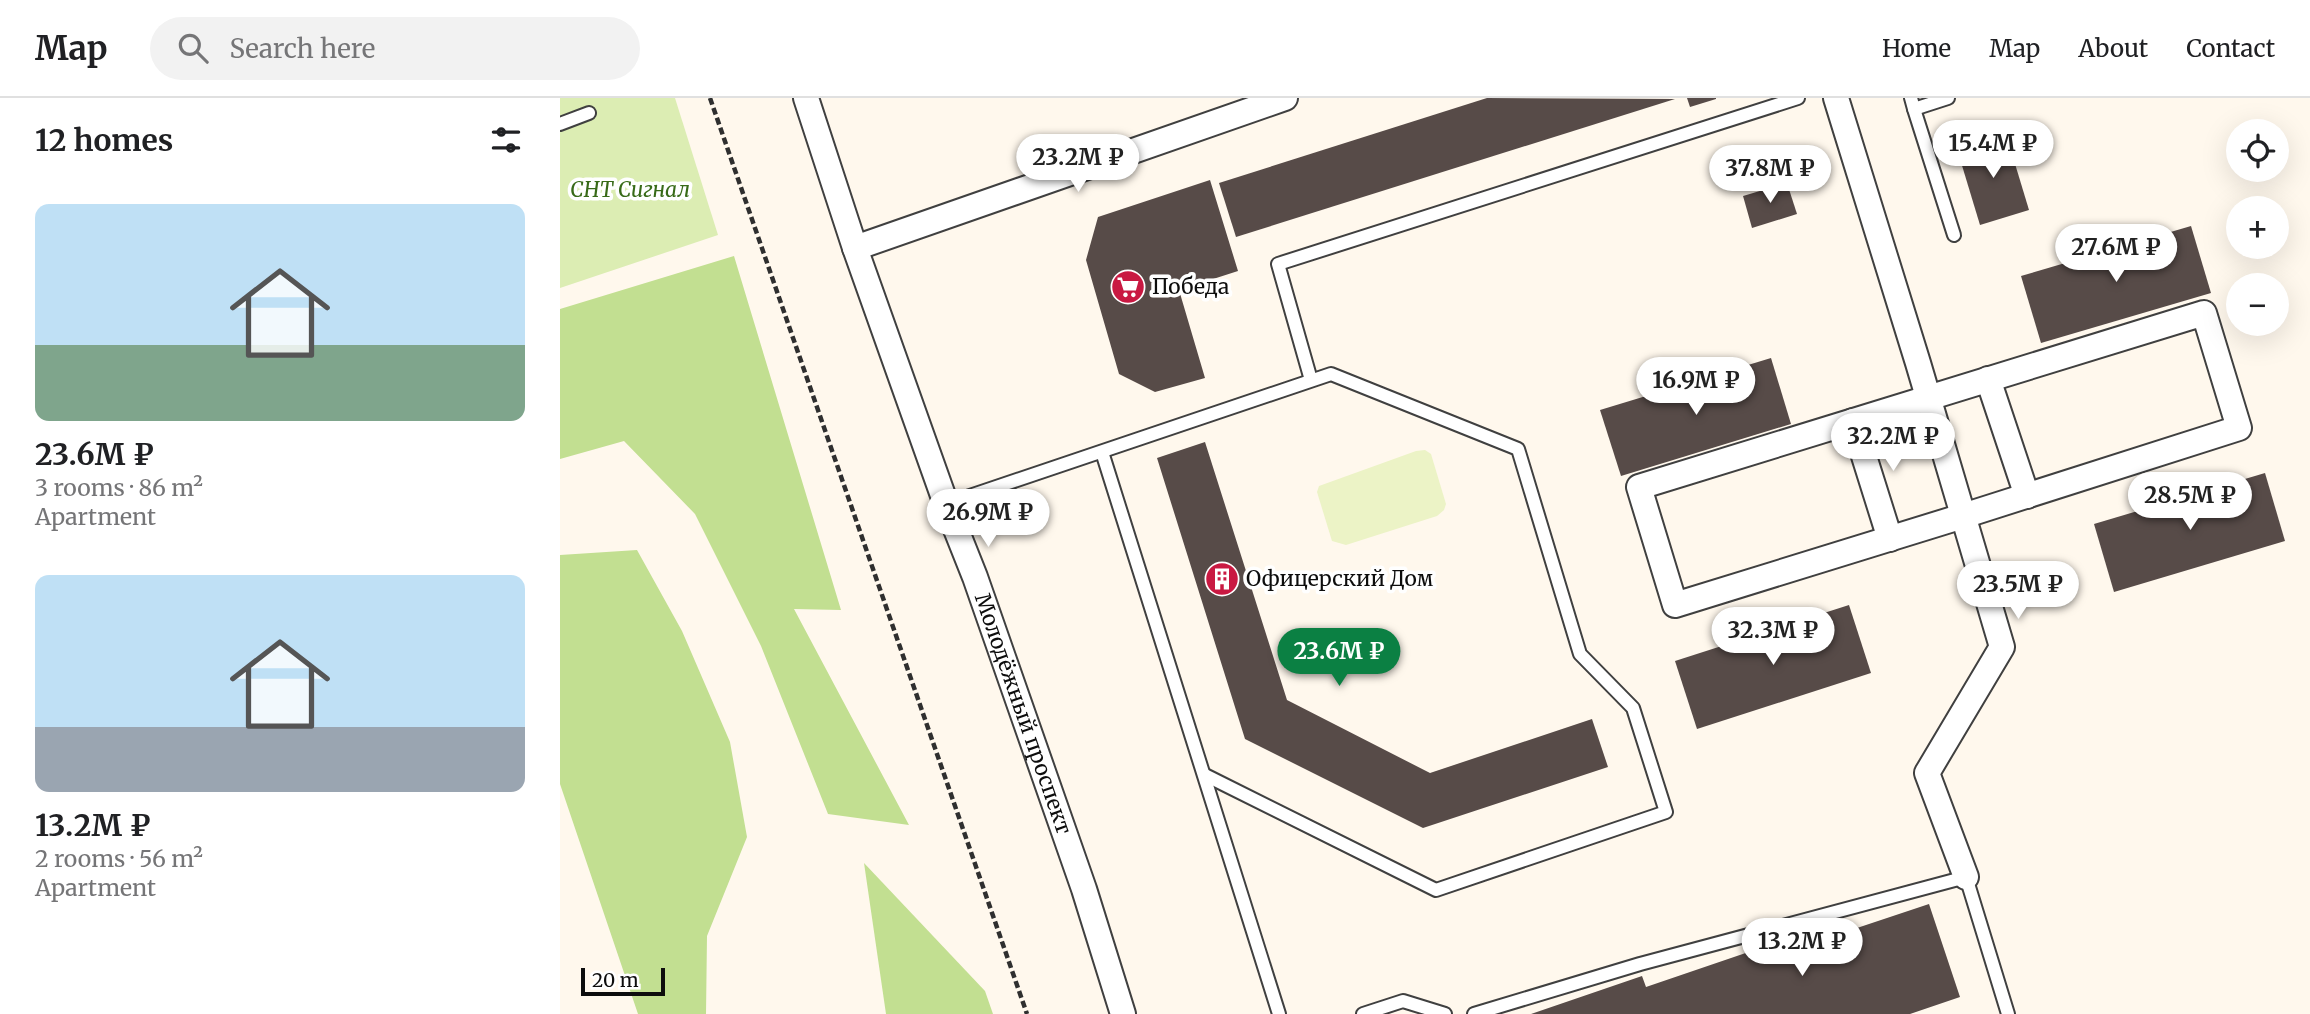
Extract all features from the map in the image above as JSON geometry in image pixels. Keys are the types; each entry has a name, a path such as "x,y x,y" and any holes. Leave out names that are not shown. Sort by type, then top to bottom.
{"street":[{"name":"Молодёжный проспект","path":"806,98 855,248 1084,889 1123,1014"},
{"path":"855,248 1285,98"},
{"path":"1836,98 2002,647 1927,773 1966,877"},
{"path":"2204,313 2239,428 1675,605 1639,487 1928,397 2204,313"},
{"path":"1988,379 2027,496"},
{"path":"1853,421 1890,539"}],"lane":[{"path":"1311,380 1278,264 1798,98"},
{"path":"1948,98 1912,103 1954,235"},
{"path":"560,124 589,113"},
{"path":"946,504 1331,374 1518,449 1580,654 1633,708 1666,811 1436,890 1205,775"},
{"path":"1102,452 1279,1014"},
{"path":"1474,1014 1640,964 1966,877 2008,1014"},
{"path":"1363,1014 1403,1001 1445,1014"}],"path":[{"path":"710,98 1027,1014"}],"green space":[{"name":"СНТ Сигнал","path":"560,98 675,98 718,235 560,288"},
{"path":"734,256 841,610 794,609 909,825 828,814 761,646 695,514 624,441 560,459 560,309"},
{"path":"1425,450 1431,454 1446,504 1444,510 1437,516 1346,545 1332,541 1317,492 1319,486"},
{"path":"637,550 682,631 730,742 747,837 707,936 706,1014 638,1014 560,784 560,555"},
{"path":"864,863 985,991 993,1014 886,1014"}],"building":[{"path":"1487,98 1675,99 1236,237 1219,183"},
{"path":"1687,98 1716,98 1716,99 1690,107"},
{"path":"2006,134 2029,210 1980,225 1957,149"},
{"path":"1210,180 1238,271 1179,290 1205,378 1155,392 1119,374 1086,260 1098,217"},
{"path":"1787,183 1797,214 1752,228 1743,196"},
{"path":"2191,226 2211,293 2041,343 2021,276"},
{"path":"1771,358 1791,424 1621,476 1600,410"},
{"name":"Офицерский Дом","path":"1205,442 1287,700 1430,773 1592,719 1608,767 1423,828 1245,739 1157,458"},
{"path":"2265,473 2285,541 2114,592 2094,524"},
{"path":"1849,605 1871,673 1697,729 1675,661"},
{"path":"1929,904 1960,997 1910,1014 1531,1014 1642,976 1646,987 1775,943 1779,954"}],"place":[{"name":"Победа","path":"1128,287"},
{"name":"Офицерский Дом","path":"1222,579"}]}
